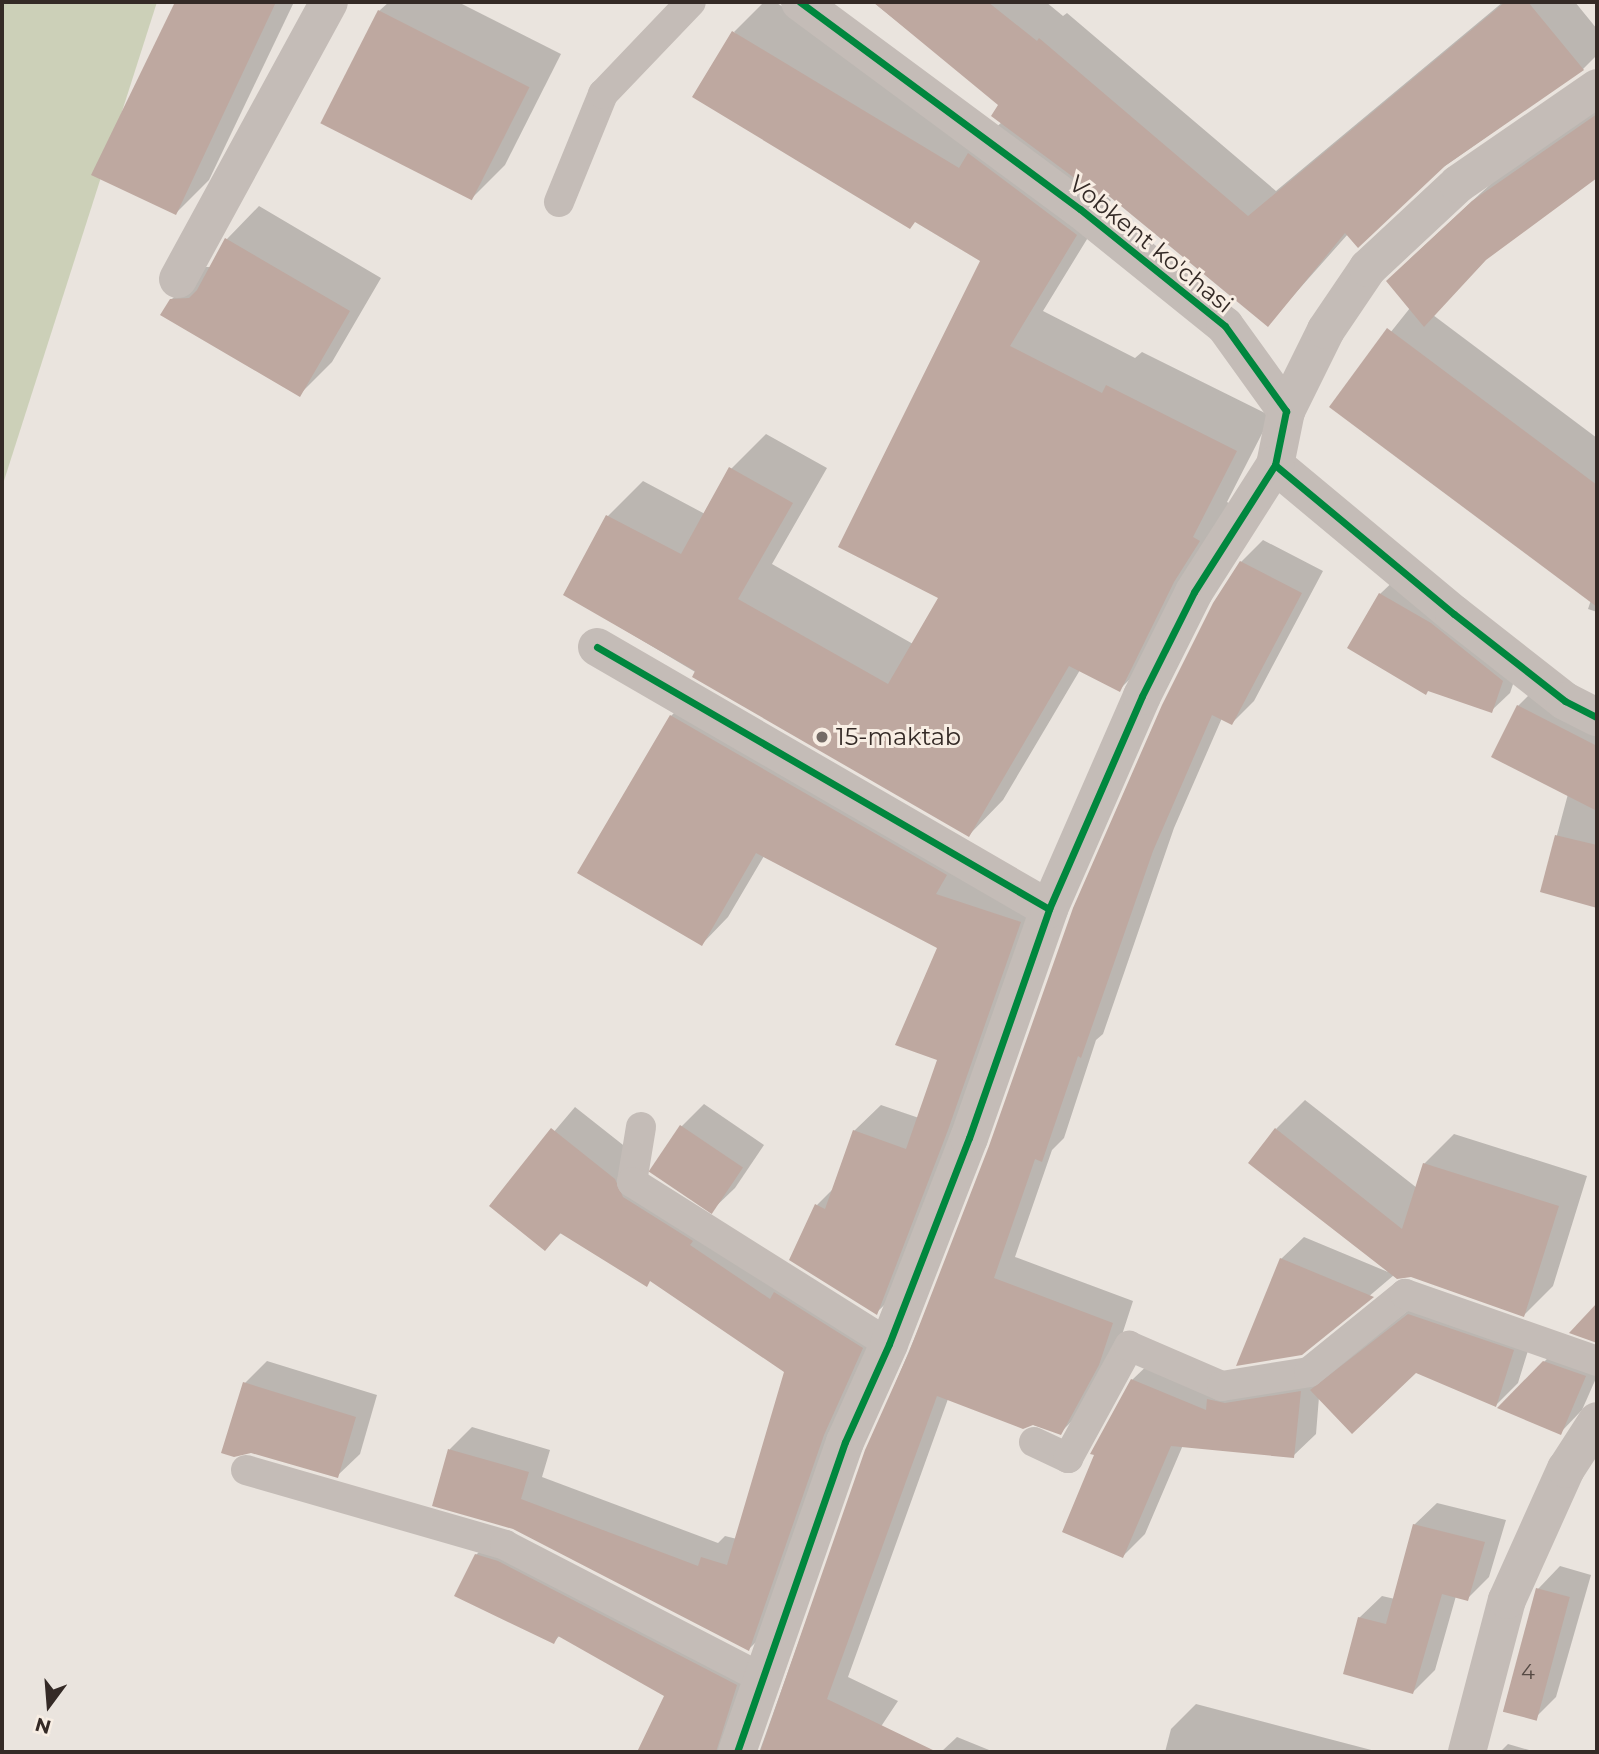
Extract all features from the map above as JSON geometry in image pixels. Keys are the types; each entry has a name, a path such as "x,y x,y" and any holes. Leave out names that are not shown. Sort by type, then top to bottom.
{"street":[{"path":"178,279 329,2"},
{"name":"Vobkent ko'chasi","path":"800,2 1080,209 1225,326 1286,411"},
{"path":"737,1752 845,1441 889,1345 969,1138 1049,909 1142,696 1194,592 1275,465 1286,411 1326,330 1368,268 1458,184 1597,88"},
{"path":"1275,465 1454,614 1565,701 1597,717"},
{"path":"597,647 951,857 1049,909"},
{"path":"1467,1752 1507,1601 1566,1469 1597,1421"}],"lane":[{"path":"559,202 603,94 691,2"},
{"path":"641,1127 632,1182 889,1345"},
{"path":"1034,1442 1068,1458 1129,1346 1222,1386 1309,1372 1405,1294 1597,1361"},
{"path":"246,1470 505,1545 762,1678"}],"green space":[{"path":"2,2 157,2 2,487"}],"building":[{"path":"175,2 276,2 176,215 91,175"},
{"path":"873,2 988,2 1037,41 1039,38 1248,216 1505,2 1528,2 1584,70 1445,166 1358,248 1345,233 1268,327 1104,192 1100,197 991,116 998,105"},
{"path":"378,10 529,87 472,200 320,123"},
{"path":"732,31 959,168 968,153 1077,235 1010,346 1102,393 1106,385 1237,451 1193,537 1200,541 1174,582 1120,692 1069,666 969,837 692,677 695,671 563,595 606,515 681,554 729,467 793,503 738,599 888,684 938,598 838,547 980,261 915,222 910,229 692,97"},
{"path":"1597,114 1597,178 1486,260 1424,327 1386,281 1472,201"},
{"path":"225,238 350,311 300,397 160,315 170,299 189,298 197,290"},
{"path":"1387,328 1597,485 1597,607 1329,407"},
{"path":"1240,561 1302,593 1232,725 1212,715 1153,851 1081,1058 1078,1056 1042,1162 1035,1159 994,1278 1113,1323 1099,1365 1061,1435 1033,1425 1023,1429 937,1396 827,1699 937,1752 760,1752 865,1450 909,1352 989,1146 1073,908 1162,705 1213,603"},
{"path":"1379,593 1431,623 1503,681 1492,713 1428,691 1426,695 1347,648"},
{"path":"1517,705 1597,746 1597,811 1491,757"},
{"path":"670,715 947,875 936,894 1021,922 948,1130 877,1315 789,1260 815,1204 825,1209 853,1130 906,1149 937,1060 895,1045 937,948 756,853 702,946 577,873"},
{"path":"1555,835 1597,845 1597,908 1540,892"},
{"path":"680,1125 743,1167 712,1214 649,1171"},
{"path":"551,1128 615,1179 623,1197 693,1241 690,1245 770,1299 774,1292 863,1348 824,1435 749,1651 513,1529 432,1506 448,1449 529,1472 521,1499 698,1566 701,1557 727,1565 784,1372 650,1281 647,1287 560,1233 545,1251 489,1206"},
{"path":"1275,1128 1402,1229 1423,1163 1559,1206 1524,1317 1411,1277 1397,1279 1248,1163"},
{"path":"1280,1258 1374,1297 1302,1355 1236,1366"},
{"path":"1597,1303 1597,1343 1569,1333"},
{"path":"1408,1314 1514,1350 1496,1407 1416,1373 1352,1434 1310,1390"},
{"path":"1543,1361 1586,1376 1561,1435 1497,1408"},
{"path":"1131,1379 1206,1410 1207,1399 1225,1403 1301,1391 1294,1458 1171,1446 1123,1558 1062,1532 1094,1455 1090,1454"},
{"path":"243,1382 356,1417 338,1478 251,1453 234,1457 221,1453"},
{"path":"1413,1524 1485,1542 1468,1601 1442,1594 1413,1694 1343,1674 1358,1617 1386,1624"},
{"path":"475,1554 498,1561 737,1685 716,1752 637,1752 664,1696 558,1636 554,1644 454,1596"},
{"path":"1536,1588 1570,1597 1537,1721 1503,1712"}],"cycle path":[{"path":"800,2 1080,209 1225,326 1286,411 1275,465 1454,614 1565,701 1597,717"},
{"path":"737,1752 845,1442 889,1344 969,1138 1049,909 1142,696 1194,592 1275,465"},
{"path":"597,647 1049,909"}],"place":[{"name":"15-maktab","path":"822,737"}]}
